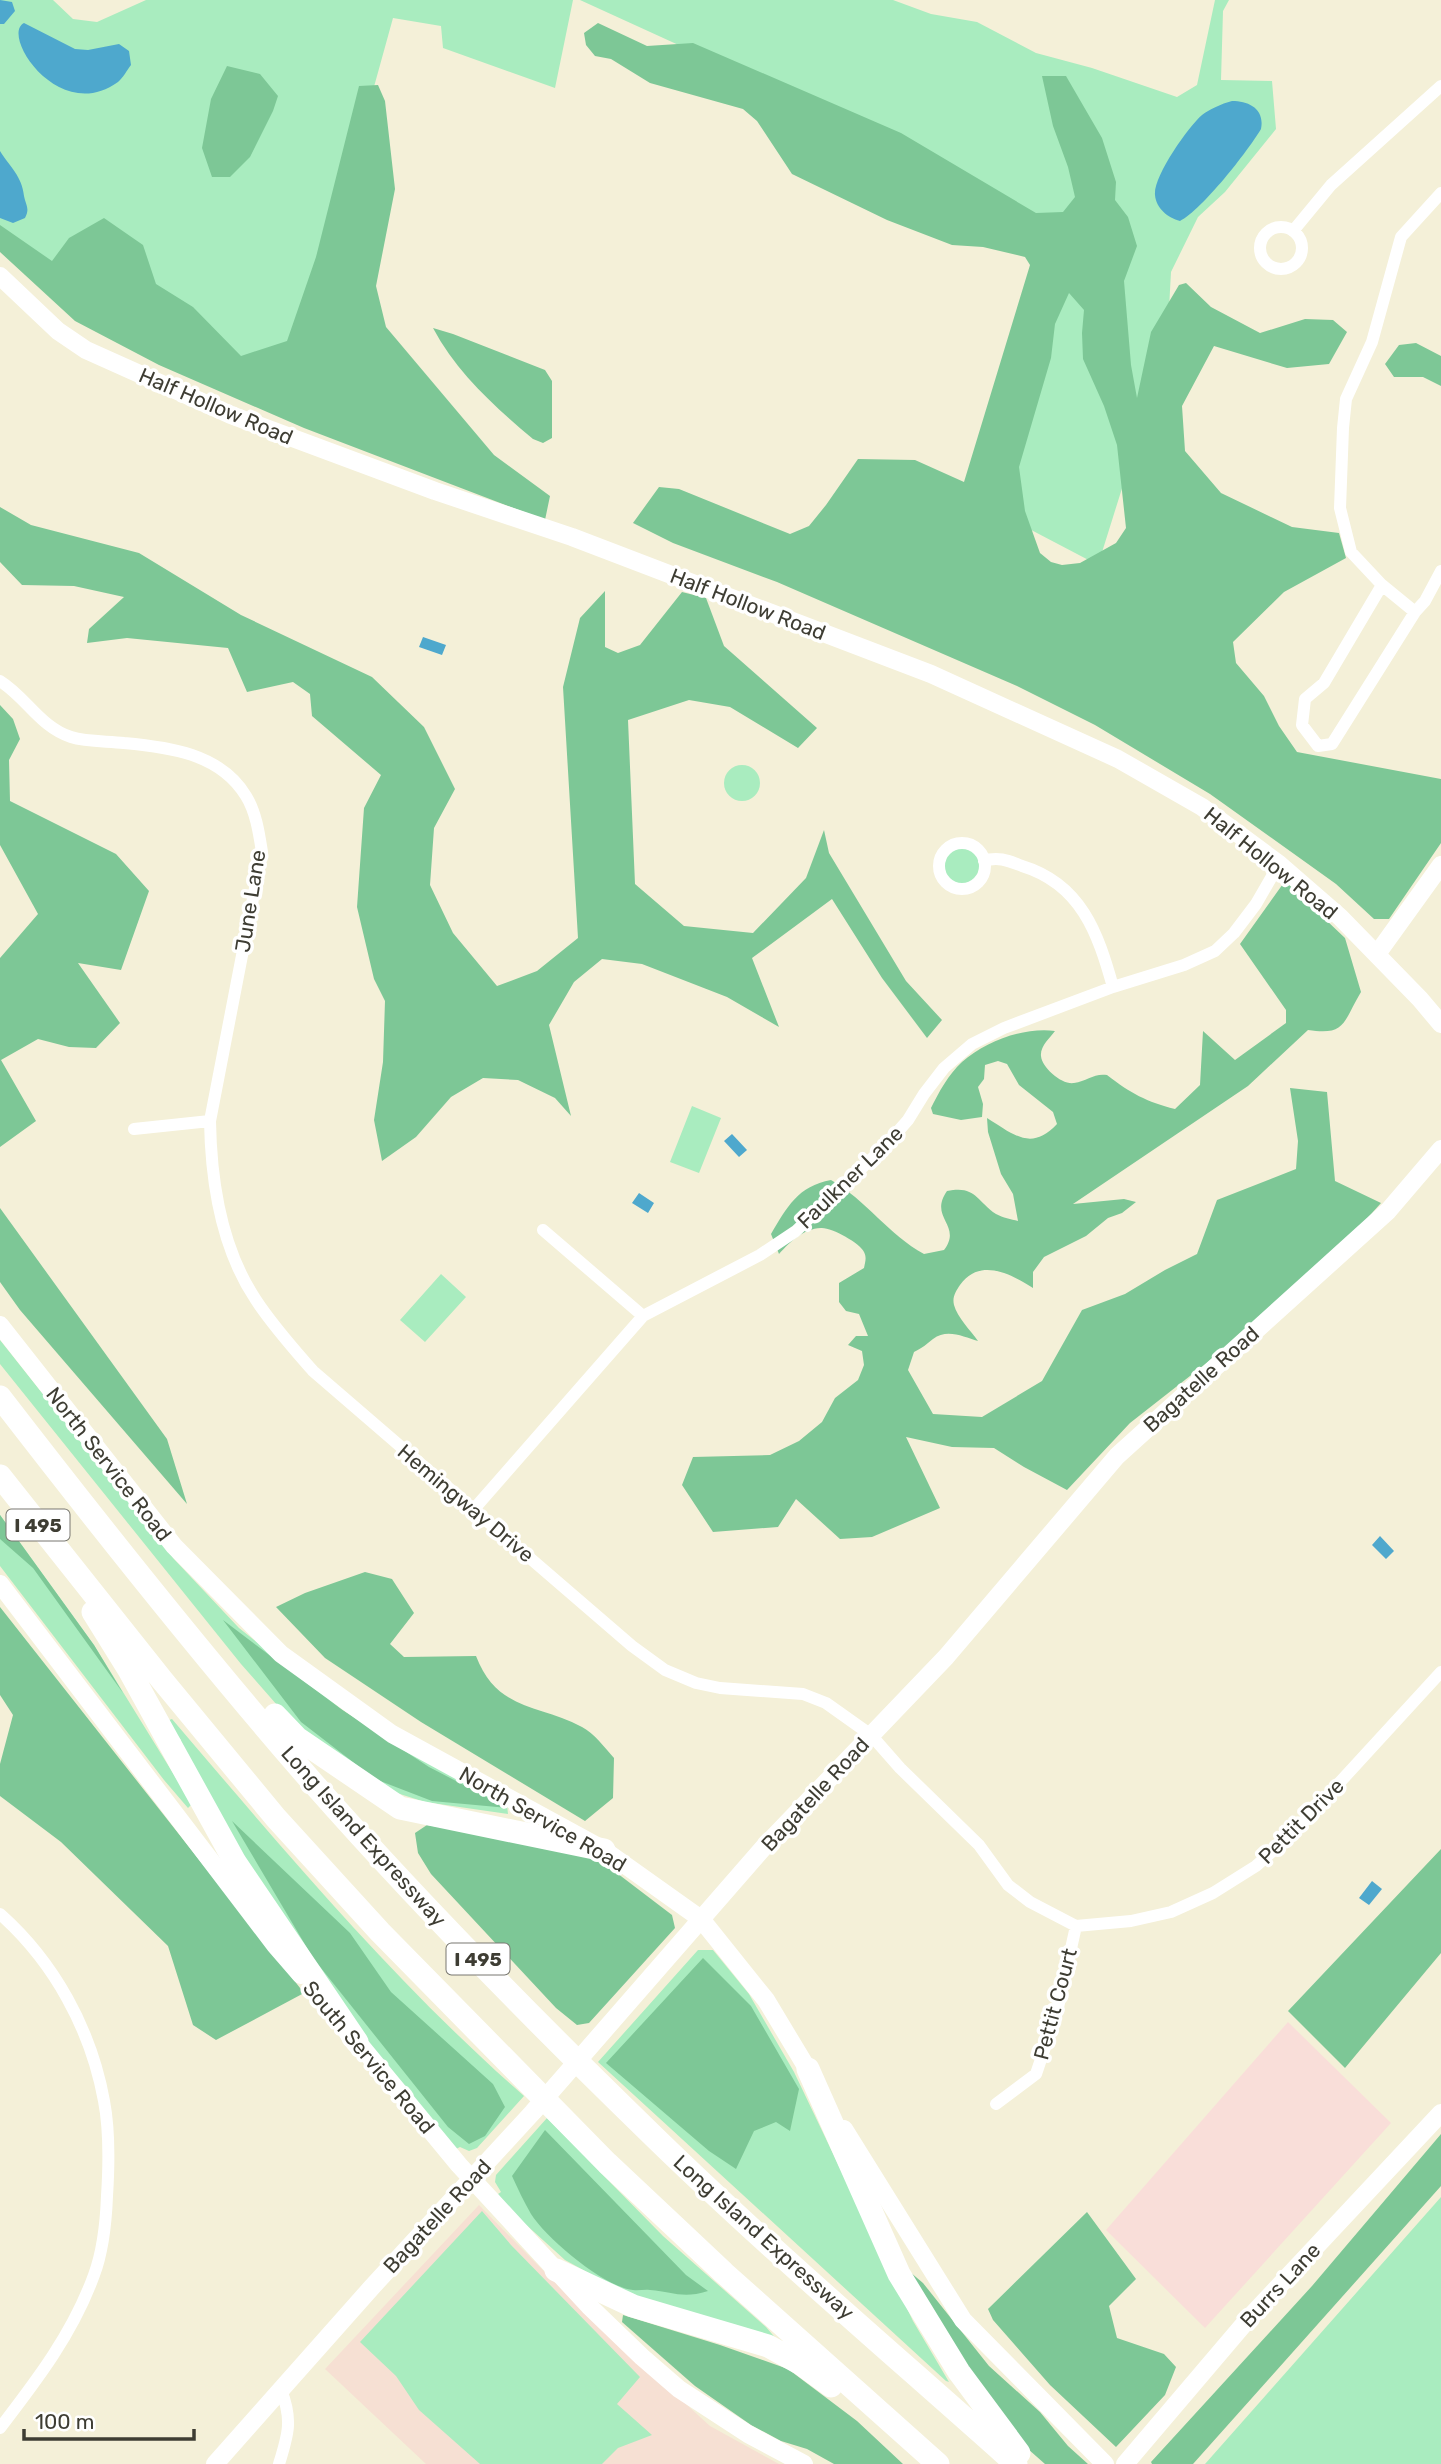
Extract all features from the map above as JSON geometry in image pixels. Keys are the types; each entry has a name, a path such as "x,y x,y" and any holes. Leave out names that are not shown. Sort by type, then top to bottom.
{"highway":[{"name":"Long Island Expressway","path":"0,1397 94,1519 200,1649 314,1784 418,1897 642,2126 1016,2464"},
{"name":"I 495","path":"0,1476 276,1818 380,1932 607,2163 938,2464"},
{"path":"94,1519 297,1738 400,1808 604,1850"},
{"path":"77,1574 96,1620 129,1670 235,1862 357,2042"},
{"path":"808,2069 899,2274 959,2372 1028,2464"},
{"path":"556,2270 633,2306 768,2346 819,2377 929,2464"}],"main road":[{"name":"Half Hollow Road","path":"0,276 58,331 86,350 231,415 435,491 572,537 931,674 1087,744 1148,775 1202,807 1311,890 1377,954 1441,1024"},
{"path":"1377,954 1441,865"},
{"name":"Bagatelle Road","path":"215,2464 533,2112 778,1832 946,1657 1116,1456 1388,1212 1441,1149"},
{"name":"North Service Road","path":"0,1325 174,1546 281,1654 392,1734 604,1850 701,1919 766,2000 963,2320 1105,2464"},
{"name":"South Service Road","path":"0,1584 275,1945 472,2179 556,2270 642,2357 679,2389 748,2434 804,2464"},
{"name":"Burrs Lane","path":"1125,2464 1250,2316 1441,2113"}],"street":[{"path":"1293,231 1331,185 1441,86"},
{"path":"1415,612 1382,585 1351,552 1340,508 1346,399 1372,342 1401,237 1441,193"},
{"path":"1382,585 1324,683 1305,699 1302,725 1318,746 1332,744 1415,612 1425,601 1441,571"},
{"name":"June Lane","path":"0,681 49,726 71,737 176,748 200,757 225,773 246,795 257,821 262,852 210,1121"},
{"path":"984,861 1000,859 1034,869 1061,886 1081,908 1095,931 1113,987"},
{"name":"Faulkner Lane","path":"474,1509 643,1316 760,1255 796,1231 886,1144 908,1120 923,1094 944,1069 972,1044 1004,1028 1113,987 1184,965 1215,951 1242,923 1279,864"},
{"path":"134,1129 210,1121"},
{"name":"Hemingway Drive","path":"210,1121 211,1160 216,1196 239,1267 255,1298 281,1335 313,1371 632,1646 665,1670 696,1683 720,1689 803,1694 826,1703 871,1735"},
{"path":"542,1230 643,1316"},
{"name":"Pettit Drive","path":"1076,1926 1130,1921 1171,1912 1213,1893 1256,1866 1296,1830 1441,1672"},
{"path":"871,1735 900,1768 979,1844 1008,1885 1030,1902 1076,1926"},
{"path":"0,1914 19,1931 45,1962 65,1993 79,2022 93,2058 105,2102 108,2179 106,2222 96,2272 80,2310 51,2360 0,2428"},
{"name":"Pettit Court","path":"996,2104 1036,2074 1057,2012 1076,1926"},
{"path":"279,2464 289,2432 289,2409 281,2390"}],"shaded area":[{"path":"1288,2022 1391,2123 1205,2328 1106,2230"},
{"path":"479,2205 574,2302 710,2426 779,2464 426,2464 325,2369"}],"green space":[{"path":"0,0 53,0 73,19 97,22 146,0 573,0 555,88 443,48 441,26 393,18 285,409 0,245"},
{"path":"580,0 893,0 931,14 977,22 1036,53 1092,68 1177,97 1197,85 1215,0 1229,0 1223,11 1221,80 1272,81 1276,129 1225,192 1198,217 1171,272 1166,364 1098,565 976,501 1047,237 955,171"},
{"path":"598,23 647,46 693,43 901,133 1036,213 1063,212 1075,197 1068,167 1053,126 1042,76 1066,76 1102,138 1116,182 1115,200 1128,217 1137,246 1124,281 1131,365 1137,398 1151,332 1179,285 1186,283 1211,307 1260,333 1305,319 1333,320 1347,332 1329,364 1287,368 1214,346 1182,406 1185,451 1221,493 1292,527 1339,533 1346,558 1284,592 1233,642 1236,663 1264,696 1279,726 1297,752 1441,779 1441,843 1389,919 1374,919 1336,884 1210,794 1095,725 1017,686 777,582 673,543 633,523 659,487 679,489 790,534 809,526 858,459 915,460 964,482 1030,265 1025,257 983,247 952,245 887,220 792,174 757,121 743,109 650,83 611,59 595,56 586,45 584,33","holes":["1069,293 1084,310 1083,359 1104,406 1117,445 1126,528 1116,543 1080,563 1062,565 1051,562 1040,553 1025,511 1019,467 1051,358 1055,324"]},
{"path":"227,66 260,74 278,96 250,157 230,177 212,177 202,148 211,99"},
{"path":"378,85 385,101 395,189 376,286 386,327 494,455 550,496 545,520 304,428 159,365 75,321 0,252 0,225 52,261 69,238 104,218 143,245 156,284 193,307 241,356 287,341 316,257 359,86"},
{"path":"433,328 545,370 552,381 552,438 543,443 533,439 505,414 453,360"},
{"path":"1416,343 1441,356 1441,386 1423,377 1394,377 1385,364 1399,345"},
{"path":"0,507 31,525 139,553 241,615 372,677 424,727 455,789 434,828 430,885 453,933 497,986 537,971 578,938 563,687 580,618 605,591 605,647 618,653 640,645 682,592 706,598 724,646 817,728 798,748 730,707 689,700 628,720 635,884 684,926 753,933 806,878 824,830 829,853 906,981 942,1020 927,1038 882,978 832,899 752,958 779,1027 727,997 642,964 602,959 574,982 549,1025 571,1116 555,1098 518,1080 483,1078 451,1097 416,1137 382,1161 374,1120 383,1062 385,1001 374,979 357,907 364,808 381,775 312,716 310,694 293,682 247,692 228,648 127,638 87,643 89,629 124,597 74,586 22,585 0,562"},
{"path":"0,705 13,719 20,739 9,760 10,801 116,854 149,891 121,970 78,963 120,1023 96,1048 69,1047 38,1039 1,1060 36,1121 0,1147 0,958 38,914 0,845"},
{"path":"742,765 755,770 760,783 755,796 742,801 729,796 724,783 729,770"},
{"path":"962,845 970,846 976,851 981,857 981,873 976,879 970,884 962,885 954,884 948,879 943,873 942,865 943,857 948,851 954,846"},
{"path":"1285,881 1345,938 1361,992 1346,1019 1337,1029 1308,1030 1248,1086 1073,1204 1124,1199 1136,1202 1122,1213 1108,1218 1086,1236 1044,1257 1033,1272 1033,1288 996,1271 986,1270 968,1277 957,1290 954,1302 958,1314 978,1341 956,1334 938,1336 914,1352 908,1370 933,1414 982,1417 1042,1381 1082,1310 1125,1294 1197,1254 1217,1200 1296,1169 1298,1141 1290,1088 1327,1092 1335,1181 1381,1203 1310,1282 1130,1423 1067,1490 994,1448 952,1447 906,1437 940,1508 872,1537 840,1539 796,1499 778,1527 713,1532 682,1485 693,1457 770,1455 799,1441 822,1422 835,1398 858,1380 864,1365 862,1351 848,1345 856,1336 868,1336 859,1314 846,1311 839,1302 839,1283 864,1268 864,1252 845,1236 821,1228 803,1233 779,1254 771,1234 795,1199 810,1187 831,1180 924,1254 944,1250 949,1241 950,1234 941,1208 947,1191 970,1192 996,1214 1018,1221 1013,1194 1001,1174 988,1132 987,1118 1022,1138 1030,1139 1048,1132 1057,1124 1053,1112 1019,1085 1007,1064 998,1061 985,1065 984,1079 978,1087 983,1104 982,1117 961,1120 933,1114 931,1108 952,1072 972,1054 1006,1037 1031,1031 1055,1031 1044,1046 1041,1056 1045,1066 1059,1078 1074,1083 1098,1075 1107,1075 1139,1096 1175,1109 1200,1085 1203,1031 1235,1060 1286,1023 1286,1010 1240,944"},
{"path":"692,1106 721,1118 699,1173 670,1162"},
{"path":"0,1208 167,1439 187,1504 20,1310 0,1282"},
{"path":"441,1274 466,1297 425,1342 400,1320"},
{"path":"0,1340 174,1559 239,1628 345,1712 507,1805 508,1814 425,1802 381,1788 305,1737 241,1664 0,1364"},
{"path":"0,1515 94,1645 192,1804 188,1808 0,1566"},
{"path":"0,1515 94,1645 123,1693 33,1568 0,1539"},
{"path":"365,1572 392,1579 414,1613 390,1644 404,1657 476,1656 485,1674 507,1697 586,1730 614,1758 613,1798 585,1821 421,1722 325,1658 276,1607 305,1593"},
{"path":"0,1607 304,1993 216,2040 193,2025 168,1946 61,1842 0,1796 0,1764 13,1715 0,1695"},
{"path":"223,1620 341,1709 429,1767 508,1808 432,1801 375,1779 301,1722"},
{"path":"172,1719 341,1914 430,2008 524,2096 477,2148 469,2151 460,2147 456,2149 385,2066 323,1982 176,1749 181,1740 166,1721"},
{"path":"232,1821 350,1933 391,1992 493,2084 505,2107 485,2136 469,2144 448,2127 313,1958"},
{"path":"427,1825 573,1850 609,1867 672,1915 675,1928 589,2023 577,2025 556,2008 431,1874 418,1853 415,1833"},
{"path":"1441,1849 1441,1953 1345,2068 1288,2011"},
{"path":"698,1950 713,1950 749,1994 794,2072 913,2321 949,2382 598,2062"},
{"path":"703,1958 751,2006 799,2089 790,2131 776,2122 754,2131 736,2169 709,2151 606,2063"},
{"path":"547,2118 663,2236 766,2327 778,2341 632,2297 565,2260 512,2212 498,2194 501,2192 495,2182 496,2175"},
{"path":"545,2130 686,2275 708,2291 685,2295 621,2287 592,2271 550,2236 531,2214 512,2176"},
{"path":"1441,2134 1441,2186 1193,2464 1152,2464 1312,2286"},
{"path":"1441,2197 1441,2464 1205,2464"},
{"path":"482,2211 511,2245 640,2377 617,2404 652,2435 618,2448 602,2464 480,2464 419,2410 396,2376 360,2342"},
{"path":"1087,2212 1136,2279 1109,2306 1117,2338 1164,2354 1176,2367 1165,2395 1116,2447 1050,2385 993,2320 988,2309"},
{"path":"910,2272 923,2283 989,2366 1040,2412 1068,2446 1088,2464 1045,2464 1028,2449 943,2340"},
{"path":"623,2315 788,2369 857,2421 903,2464 834,2464 807,2449 781,2441 751,2425 695,2386 622,2322"}],"water":[{"path":"0,0 12,2 15,11 4,24 0,24"},
{"path":"24,23 75,49 88,50 119,44 129,51 131,65 118,82 96,92 75,93 56,85 40,73 28,58 20,43 19,31"},
{"path":"1232,101 1250,105 1258,111 1262,122 1261,129 1235,165 1200,205 1180,221 1171,218 1160,208 1155,195 1165,165 1180,141 1202,115"},
{"path":"0,151 18,177 27,207 25,218 13,223 0,218"},
{"path":"423,637 446,645 442,655 419,647"},
{"path":"732,1134 747,1150 739,1157 724,1141"},
{"path":"639,1193 654,1203 648,1213 632,1203"},
{"path":"1380,1536 1394,1551 1386,1559 1372,1545"},
{"path":"1372,1881 1382,1889 1369,1905 1359,1898"}]}
